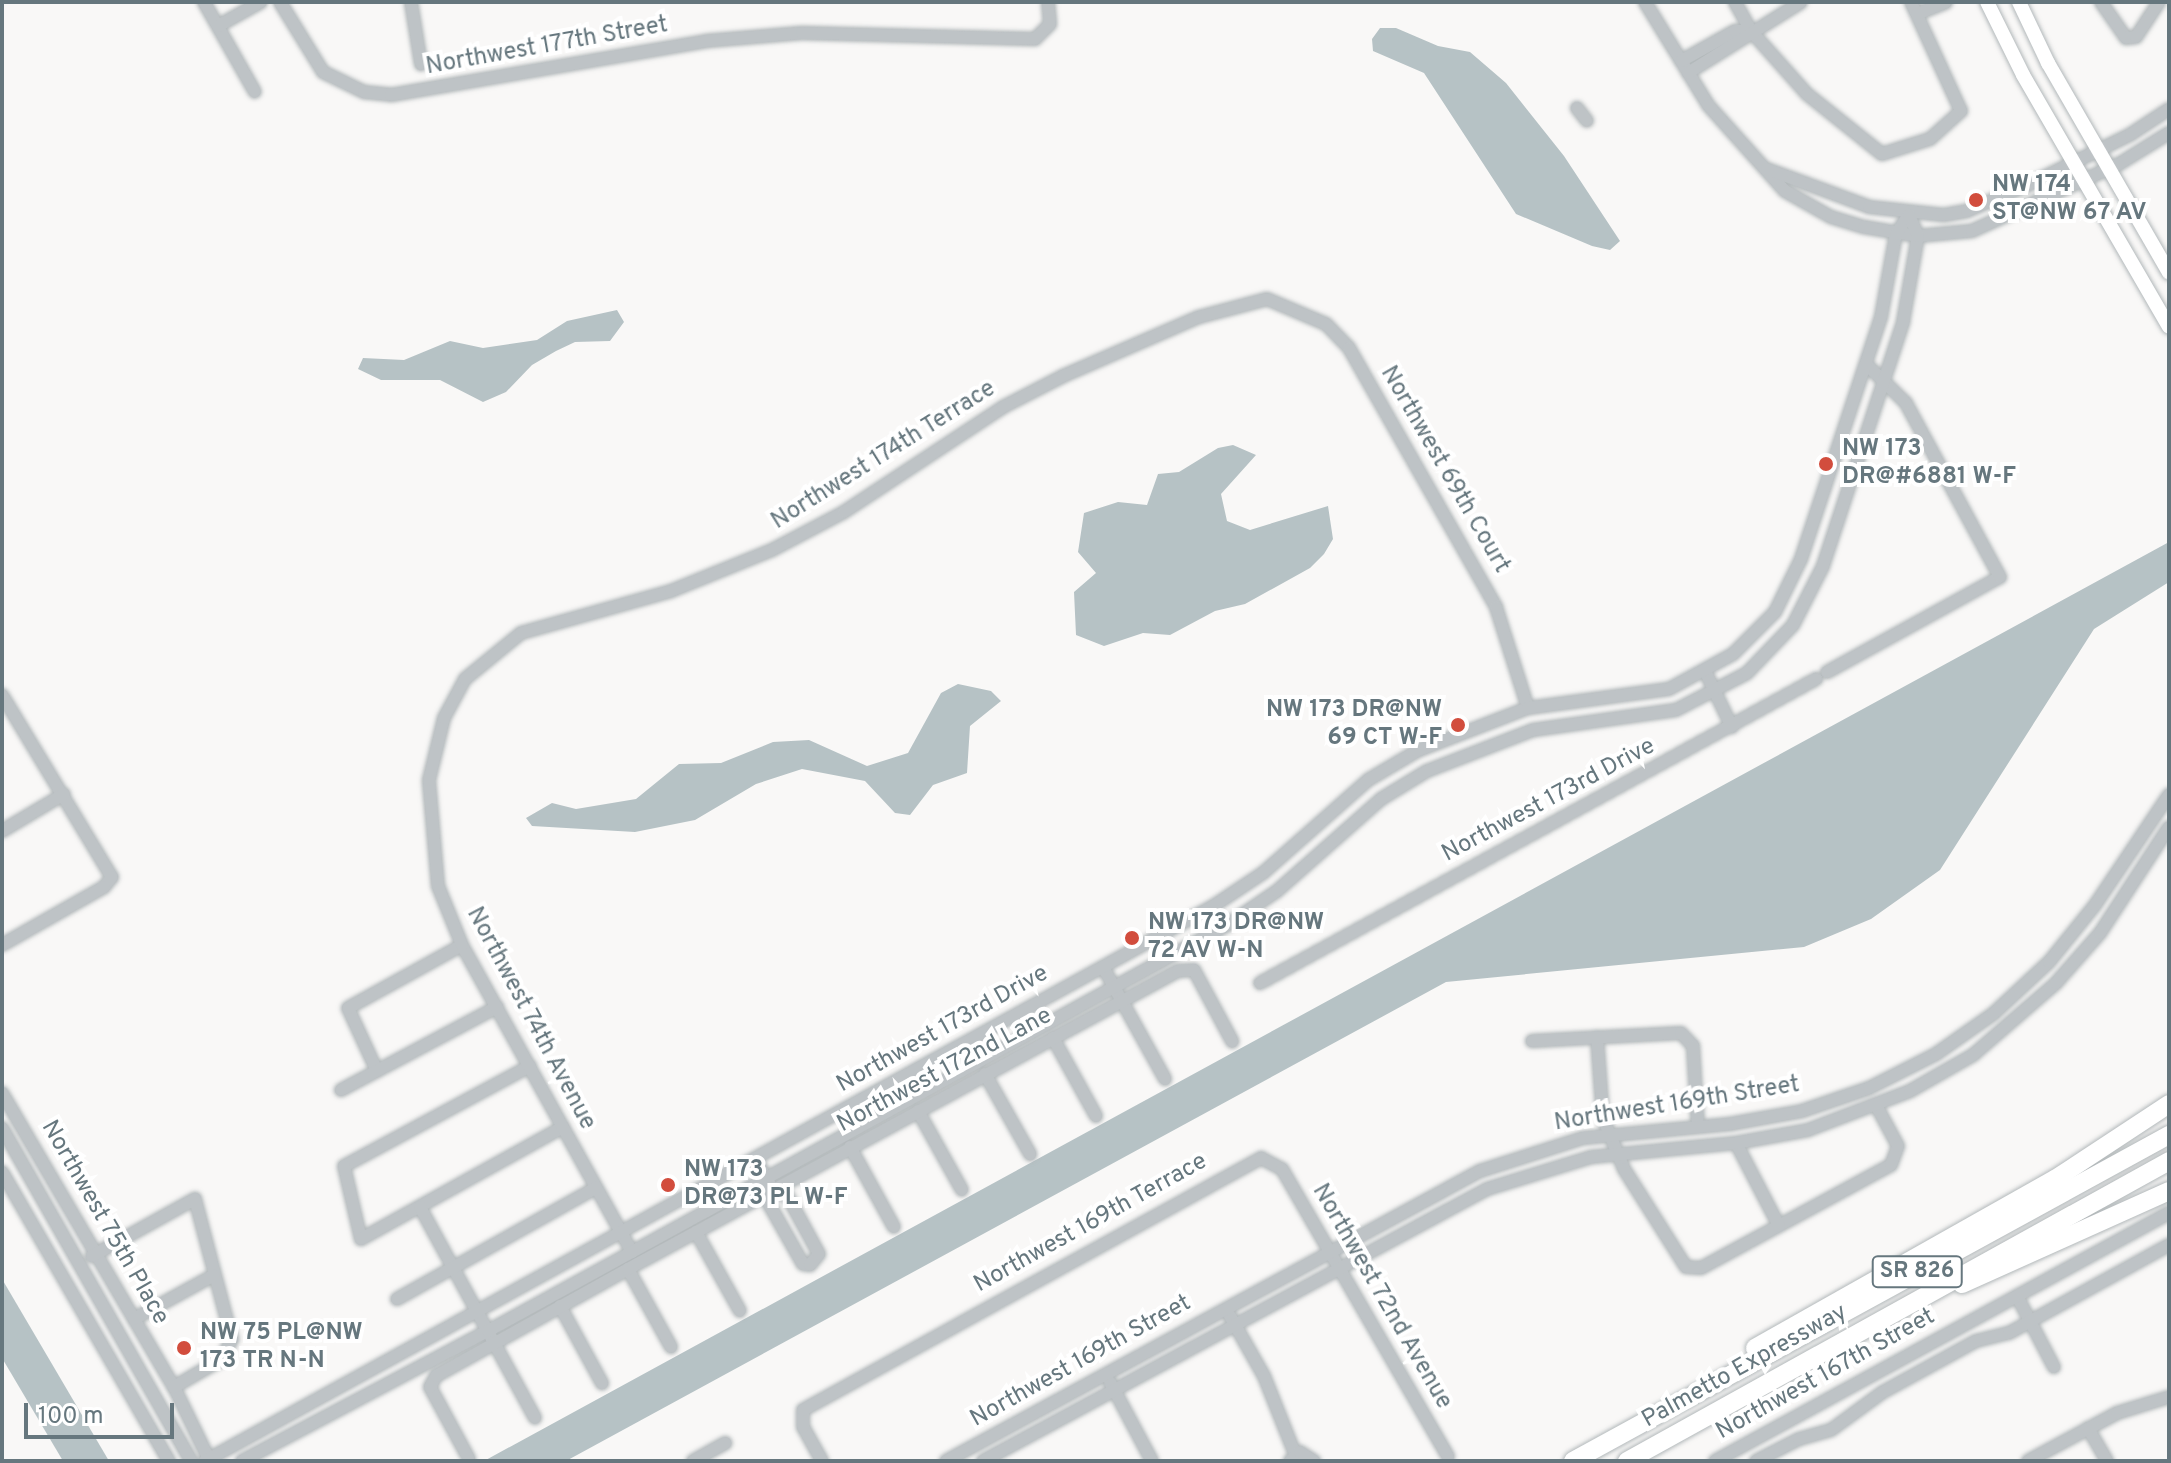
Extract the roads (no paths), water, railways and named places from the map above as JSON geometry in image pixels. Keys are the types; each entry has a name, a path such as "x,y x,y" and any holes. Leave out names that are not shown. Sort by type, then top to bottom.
{"highway":[{"path":"1666,1410 1739,1356 2055,1179 2169,1104"},
{"name":"Palmetto Expressway","path":"1573,1461 2169,1135"},
{"name":"Palmetto Expressway","path":"1627,1461 2169,1161"},
{"path":"1925,1296 1988,1276 2169,1191"}],"main road":[{"path":"1987,2 2073,163 2169,327"},
{"path":"2019,2 2098,152 2169,273"}],"street":[{"path":"204,2 255,92"},
{"path":"218,26 261,2"},
{"name":"Northwest 177th Street","path":"280,2 323,72 364,92 391,95 706,41 802,33 1030,40 1044,35 1051,18 1048,2"},
{"path":"411,2 421,64"},
{"path":"1645,2 1727,130 1785,191 1807,205 1896,234 1918,236 1972,231 2109,168 2167,135 2154,120"},
{"path":"1735,2 1751,31 1807,94 1882,154 1930,139 1961,111 1914,8 1946,2"},
{"path":"1688,73 1801,2"},
{"path":"2101,2 2126,38 2136,37 2159,2"},
{"path":"1681,61 1735,31 1751,31"},
{"path":"1577,108 1587,121"},
{"path":"1767,169 1839,198 1909,215 1967,211 2098,152 2169,109"},
{"path":"1909,215 1918,236"},
{"name":"Northwest 173rd Drive","path":"208,1460 1234,894 1368,780 1393,765 1528,708 1669,689 1705,671 1758,633 1789,588 1867,365 1896,234 1909,215"},
{"name":"Northwest 173rd Drive","path":"242,1461 491,1337 632,1252 1246,913 1404,785 1533,730 1676,710 1716,690 1774,648 1809,599 1884,382 1905,310 1918,236"},
{"name":"Northwest 69th Court","path":"1267,299 1326,324 1349,348 1496,607 1528,708"},
{"name":"Northwest 174th Terrace","path":"435,747 465,679 521,633 671,591 772,550 844,512 1003,407 1063,376 1199,317 1267,299"},
{"name":"Northwest 173rd Drive","path":"1260,983 1732,727 2000,577 1906,403 1867,365"},
{"path":"1705,671 1732,727"},
{"path":"2,945 104,887 112,877 64,794 3,700"},
{"name":"Northwest 74th Avenue","path":"435,747 429,780 431,842 438,886 462,945 632,1252"},
{"path":"1393,765 1404,785"},
{"path":"2,831 64,794"},
{"name":"Northwest 169th Street","path":"946,1461 1480,1171 1549,1146 1609,1134 1765,1118 1836,1100 1936,1054 1993,1014 2049,962 2095,905 2169,795"},
{"name":"Northwest 169th Street","path":"991,1459 1338,1266 1487,1189 1557,1165 1617,1152 1736,1143 1808,1130 1877,1107 1941,1074 2002,1033 2065,973 2100,933 2169,827"},
{"path":"377,1071 348,1008 462,945"},
{"path":"2049,962 2065,973"},
{"path":"1103,967 1165,1079"},
{"name":"Northwest 172nd Lane","path":"469,1459 430,1387 436,1376 491,1337 560,1306 1178,971 1194,970 1232,1041"},
{"path":"341,1090 497,1007"},
{"path":"1532,1041 1681,1033 1688,1037 1693,1046 1698,1127"},
{"path":"1597,1037 1603,1118 1609,1134 1686,1267 1701,1268 1891,1165 1898,1146 1877,1107"},
{"path":"1053,1038 1096,1116"},
{"path":"1936,1054 1941,1074"},
{"path":"530,1066 344,1166 361,1239 563,1127"},
{"path":"985,1074 1030,1154"},
{"name":"Northwest 75th Place","path":"2,1093 174,1387 208,1460"},
{"path":"918,1111 962,1190"},
{"name":"Northwest 75th Place","path":"2,1128 179,1434 191,1461"},
{"path":"1736,1143 1779,1226"},
{"path":"850,1147 894,1227"},
{"path":"755,1158 773,1190 787,1195 819,1254 810,1265 803,1264 769,1204 773,1190"},
{"name":"Northwest 169th Terrace","path":"822,1461 803,1427 803,1410 1248,1161 1273,1162"},
{"name":"Northwest 72nd Avenue","path":"1273,1162 1338,1266 1448,1457"},
{"path":"2,1172 162,1444 169,1461"},
{"path":"397,1299 596,1188"},
{"path":"81,1263 195,1199 232,1339 230,1349 174,1387"},
{"path":"420,1207 535,1418"},
{"name":"Northwest 167th Street","path":"1715,1461 2169,1213"},
{"path":"696,1232 740,1311"},
{"path":"1756,1461 1782,1447 1831,1430 1867,1401 1919,1372 1973,1343 2029,1322 2169,1245"},
{"path":"628,1269 671,1347"},
{"path":"134,1319 214,1275"},
{"path":"2014,1298 2020,1317 2029,1322 2054,1367"},
{"path":"560,1306 602,1383"},
{"path":"1225,1308 1264,1376 1293,1458 1305,1452 1314,1461"},
{"path":"1105,1374 1152,1461"},
{"path":"2028,1461 2088,1428 2169,1397"},
{"path":"2088,1428 2107,1461"},
{"path":"162,1444 179,1434"},
{"path":"984,1440 991,1459"},
{"path":"693,1461 725,1443"},
{"path":"1782,1447 1790,1461"}],"place":[{"name":"NW 174 ST@NW 67 AV","path":"1976,200"},
{"name":"NW 173 DR@#6881 W-F","path":"1826,464"},
{"name":"NW 173 DR@NW 69 CT W-F","path":"1458,725"},
{"name":"NW 173 DR@NW 72 AV W-N","path":"1132,938"},
{"name":"NW 173 DR@73 PL W-F","path":"668,1185"},
{"name":"NW 75 PL@NW 173 TR N-N","path":"184,1348"}]}
